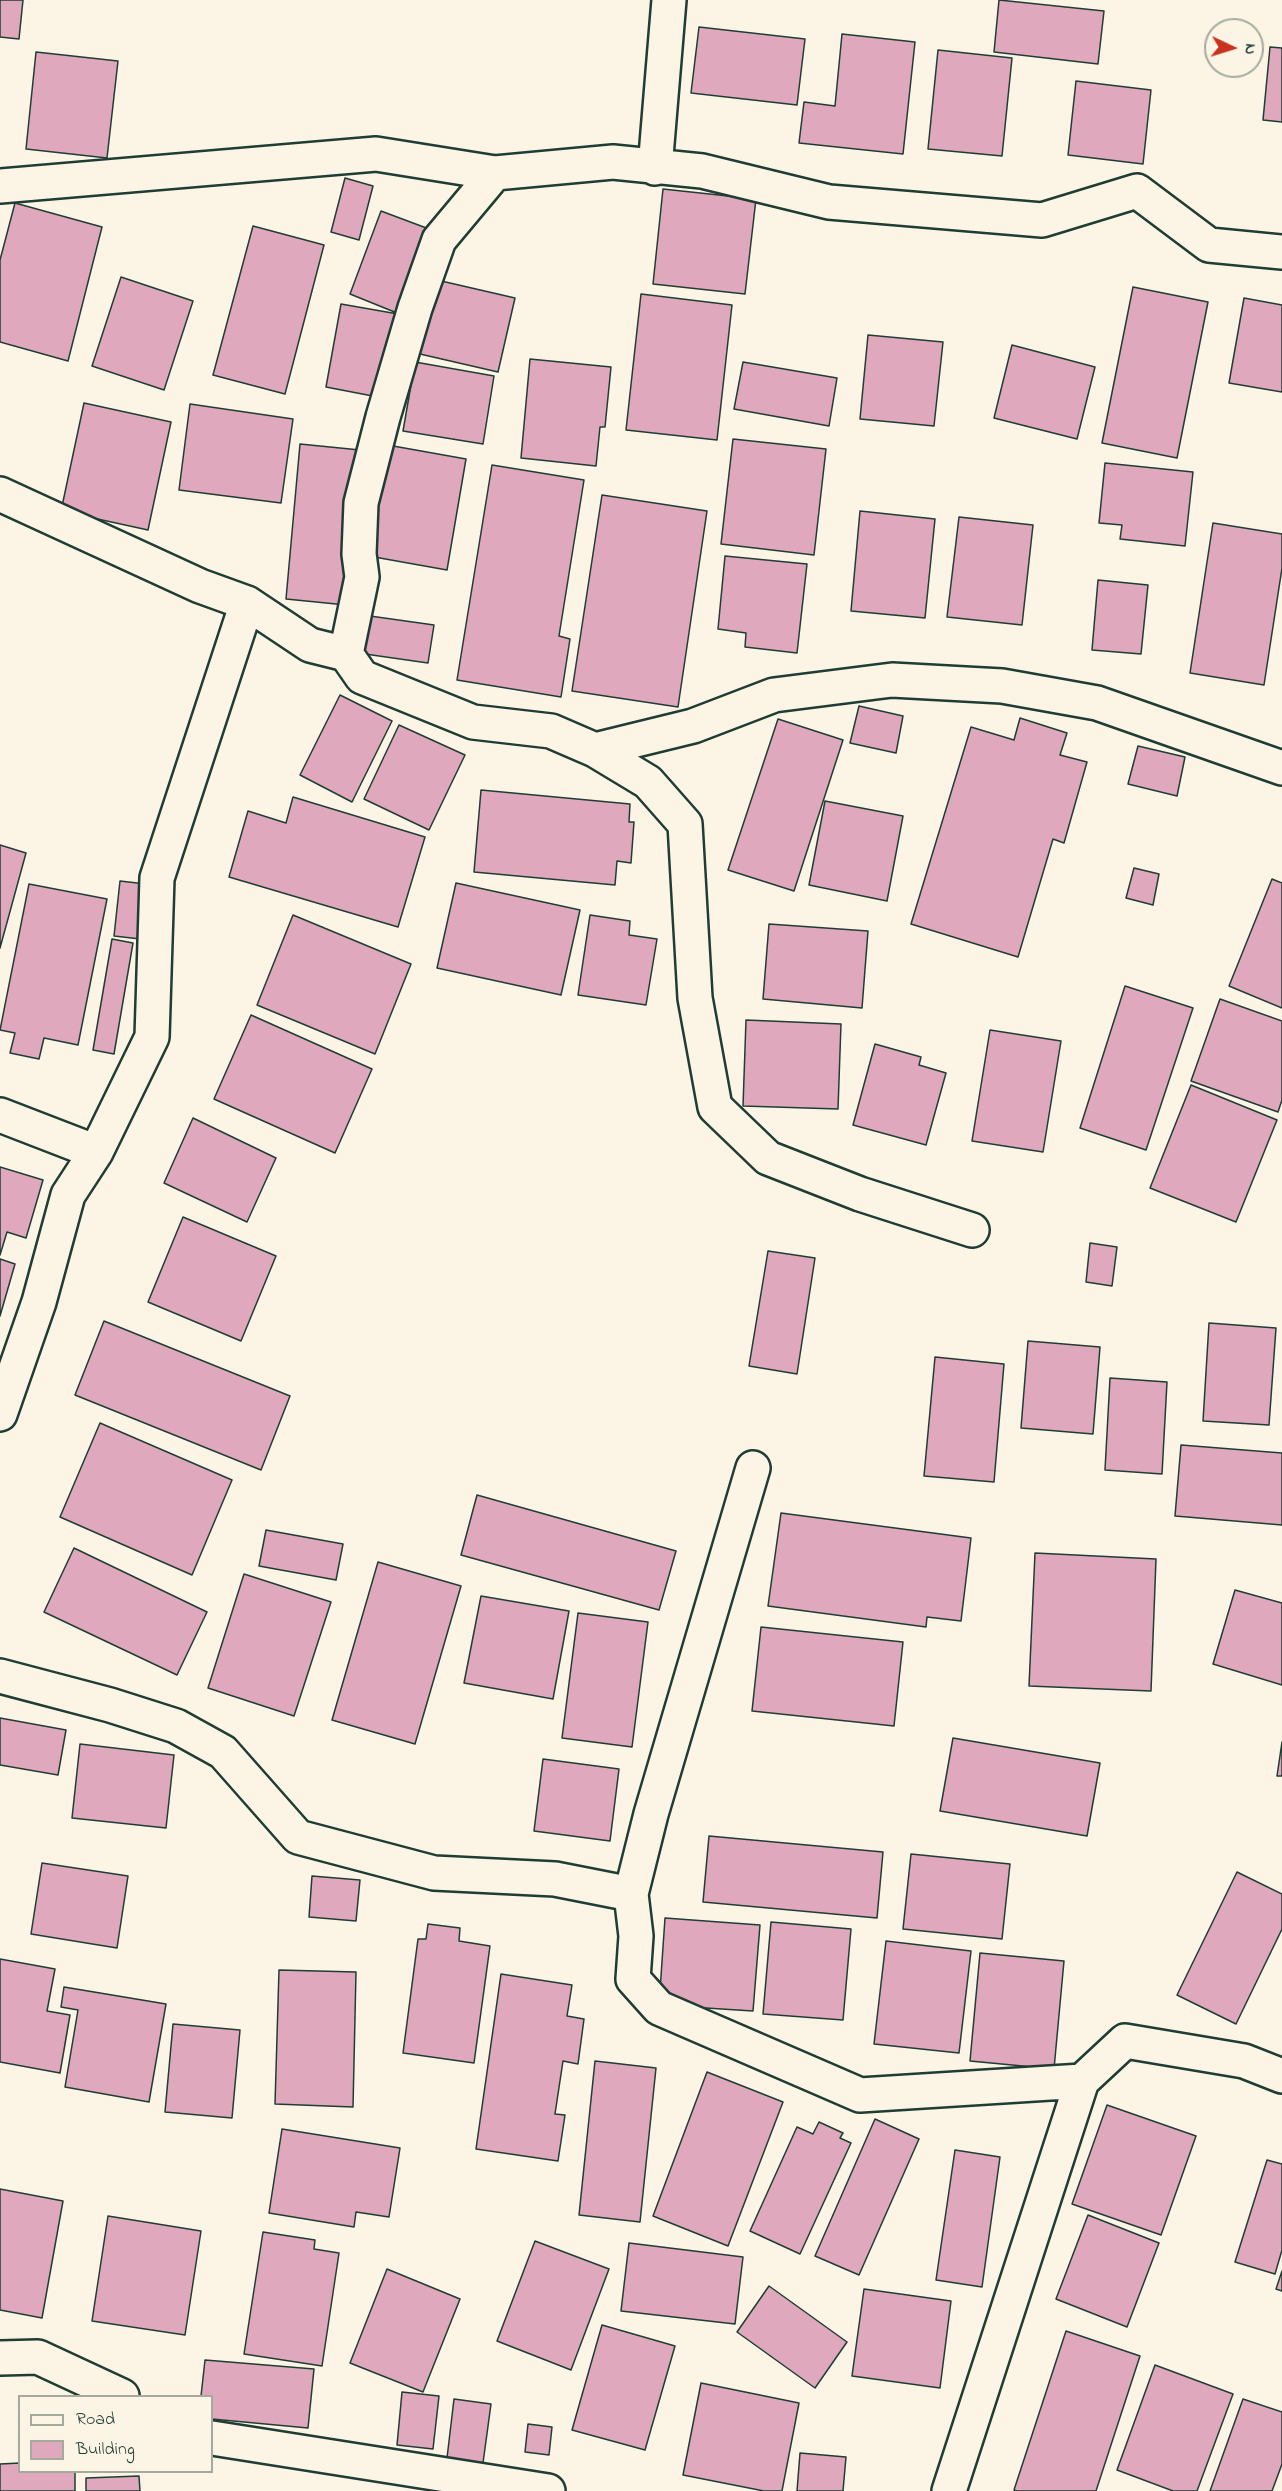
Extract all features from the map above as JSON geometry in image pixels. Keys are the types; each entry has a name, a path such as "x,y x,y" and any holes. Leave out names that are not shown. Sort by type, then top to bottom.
{"street":[{"path":"655,168 669,0"},
{"path":"0,186 376,154 495,173 613,162 702,171 829,202 1042,220 1137,191 1209,245 1282,252"},
{"path":"346,654 362,577 359,554 362,503 383,417 415,308 439,240 495,173"},
{"path":"0,494 200,586 247,603 310,645 346,654 362,677 473,722 551,731 595,750 648,782 686,824 695,998 715,1107 768,1158 860,1194 972,1230"},
{"path":"0,1414 39,1302 68,1195 96,1152 152,1037 157,878 247,603"},
{"path":"595,750 693,726 774,695 892,680 1002,686 1097,703 1282,768"},
{"path":"0,1115 96,1152"},
{"path":"753,1468 651,1814 631,1894 636,1936 633,1978 659,2008 860,2095 1082,2081"},
{"path":"0,1676 110,1705 176,1726 223,1752 298,1837 434,1873 555,1879 631,1894"},
{"path":"949,2491 1082,2081 1125,2041 1244,2061 1282,2076"},
{"path":"0,2358 38,2358 118,2395"},
{"path":"213,2438 528,2489"}],"building":[{"path":"0,0 23,0 19,39 0,37"},
{"path":"999,0 1104,11 1098,64 994,52"},
{"path":"699,27 805,39 797,105 691,93"},
{"path":"842,34 915,42 903,154 799,143 804,102 835,106"},
{"path":"1270,47 1282,48 1282,122 1263,120"},
{"path":"938,50 1012,58 1002,156 928,149"},
{"path":"36,52 118,61 107,158 26,149"},
{"path":"1076,81 1151,90 1143,164 1068,155"},
{"path":"345,178 373,186 359,240 331,232"},
{"path":"663,189 756,199 745,294 653,284"},
{"path":"15,203 102,227 68,361 0,342 0,260"},
{"path":"381,211 429,229 397,313 350,294"},
{"path":"253,226 324,245 285,394 213,375"},
{"path":"121,277 193,301 164,390 92,366"},
{"path":"437,280 515,298 498,372 420,354"},
{"path":"1133,287 1208,302 1177,458 1102,443"},
{"path":"641,294 732,305 717,440 626,430"},
{"path":"1244,298 1282,305 1282,392 1229,383"},
{"path":"341,304 398,314 383,398 326,387"},
{"path":"868,335 943,342 934,426 860,419"},
{"path":"1012,345 1095,367 1077,439 994,418"},
{"path":"530,359 611,367 605,427 600,427 596,466 521,458"},
{"path":"415,362 494,376 483,444 403,431"},
{"path":"743,362 837,378 829,426 734,409"},
{"path":"84,403 171,422 148,530 61,511"},
{"path":"190,404 293,419 281,503 179,490"},
{"path":"733,439 826,449 814,555 721,544"},
{"path":"300,444 360,450 346,605 286,599"},
{"path":"382,444 466,459 447,570 363,555"},
{"path":"1105,463 1193,472 1185,546 1120,539 1122,525 1099,523"},
{"path":"492,465 584,480 559,636 570,639 561,697 457,680"},
{"path":"602,495 707,511 678,707 572,691"},
{"path":"860,511 935,519 925,618 851,611"},
{"path":"959,517 1033,525 1022,625 947,617"},
{"path":"1213,523 1282,534 1282,568 1264,685 1190,673"},
{"path":"725,556 807,564 797,653 745,647 746,633 718,629"},
{"path":"1098,580 1148,585 1141,654 1092,650"},
{"path":"363,615 434,625 428,663 358,653"},
{"path":"340,695 392,721 352,802 300,775"},
{"path":"859,706 903,716 896,753 850,743"},
{"path":"1020,718 1067,733 1060,755 1087,762 1064,843 1053,839 1018,957 911,924 971,727 1014,740"},
{"path":"778,719 843,740 794,891 728,870"},
{"path":"399,725 465,755 429,830 364,799"},
{"path":"1138,746 1185,757 1177,796 1128,784"},
{"path":"481,790 630,804 629,822 634,822 631,863 617,861 615,885 474,872"},
{"path":"293,797 425,837 398,927 229,877 248,811 286,823"},
{"path":"825,801 903,816 887,901 809,885"},
{"path":"0,845 26,853 0,948"},
{"path":"1134,868 1159,874 1153,905 1126,898"},
{"path":"1272,879 1282,883 1282,1008 1229,986"},
{"path":"120,881 155,885 149,940 114,936"},
{"path":"456,883 580,910 561,995 437,968"},
{"path":"29,884 107,899 78,1045 44,1038 39,1059 10,1053 15,1033 0,1030"},
{"path":"293,915 411,964 375,1054 257,1005"},
{"path":"590,915 630,921 629,935 657,939 646,1005 578,995"},
{"path":"769,924 868,931 862,1008 763,999"},
{"path":"112,939 133,943 114,1054 93,1050"},
{"path":"1125,986 1193,1008 1146,1150 1080,1128"},
{"path":"1220,999 1282,1021 1282,1100 1278,1112 1191,1081"},
{"path":"251,1015 372,1069 335,1153 214,1099"},
{"path":"746,1020 841,1024 838,1109 743,1106"},
{"path":"990,1030 1061,1041 1043,1152 972,1141"},
{"path":"875,1044 921,1057 919,1065 946,1073 926,1145 853,1125"},
{"path":"1191,1085 1277,1120 1236,1222 1150,1188"},
{"path":"193,1118 276,1158 247,1222 164,1183"},
{"path":"0,1167 43,1180 26,1238 7,1232 0,1255"},
{"path":"183,1217 276,1256 241,1341 148,1302"},
{"path":"1090,1243 1117,1247 1112,1286 1086,1282"},
{"path":"768,1251 815,1258 797,1374 749,1366"},
{"path":"0,1259 15,1264 0,1316"},
{"path":"104,1321 290,1396 261,1470 75,1395"},
{"path":"1209,1323 1276,1328 1269,1425 1203,1421"},
{"path":"1028,1341 1100,1347 1093,1434 1021,1428"},
{"path":"935,1357 1004,1364 994,1482 924,1476"},
{"path":"1110,1378 1167,1382 1162,1474 1105,1470"},
{"path":"100,1423 232,1480 192,1575 60,1517"},
{"path":"1181,1445 1282,1453 1282,1525 1175,1516"},
{"path":"477,1495 676,1551 659,1610 461,1555"},
{"path":"781,1513 971,1538 961,1621 927,1617 926,1627 768,1606"},
{"path":"266,1530 343,1544 336,1580 259,1566"},
{"path":"74,1548 207,1612 177,1675 44,1612"},
{"path":"1035,1553 1156,1559 1151,1691 1029,1686"},
{"path":"378,1562 461,1586 415,1744 332,1720"},
{"path":"244,1574 331,1602 294,1716 208,1688"},
{"path":"1235,1590 1282,1603 1282,1685 1213,1664"},
{"path":"481,1596 569,1611 553,1699 464,1683"},
{"path":"578,1613 648,1622 632,1747 562,1738"},
{"path":"761,1627 903,1642 894,1726 752,1711"},
{"path":"0,1718 66,1730 58,1775 0,1765"},
{"path":"953,1738 1100,1763 1087,1836 940,1811"},
{"path":"1282,1742 1282,1776 1277,1776"},
{"path":"80,1744 174,1755 166,1828 72,1818"},
{"path":"543,1759 619,1769 610,1841 534,1831"},
{"path":"709,1836 883,1852 877,1918 703,1902"},
{"path":"911,1854 1010,1864 1002,1939 903,1929"},
{"path":"42,1863 128,1876 117,1948 31,1934"},
{"path":"1237,1872 1282,1894 1282,1929 1236,2024 1177,1995"},
{"path":"312,1876 360,1880 356,1921 309,1917"},
{"path":"665,1918 760,1925 753,2011 659,2005"},
{"path":"771,1922 851,1929 843,2020 763,2014"},
{"path":"428,1924 460,1928 459,1941 490,1946 474,2063 403,2053 418,1939 426,1939"},
{"path":"886,1941 971,1951 959,2053 874,2044"},
{"path":"980,1953 1064,1961 1054,2069 970,2061"},
{"path":"0,1959 55,1969 47,2011 70,2015 60,2073 0,2062"},
{"path":"279,1970 356,1972 353,2107 275,2104"},
{"path":"501,1974 572,1985 567,2016 584,2019 578,2064 563,2061 555,2114 565,2115 558,2161 476,2149"},
{"path":"64,1987 166,2004 149,2102 65,2087 78,2010 61,2007"},
{"path":"173,2024 240,2030 232,2118 165,2112"},
{"path":"595,2061 656,2068 640,2222 579,2215"},
{"path":"707,2072 783,2102 728,2246 653,2216"},
{"path":"1107,2105 1196,2136 1161,2235 1072,2204"},
{"path":"875,2119 919,2139 859,2275 815,2256"},
{"path":"819,2122 843,2133 840,2138 851,2143 800,2254 750,2231 797,2127 813,2134"},
{"path":"282,2129 400,2148 389,2217 356,2212 354,2227 269,2213"},
{"path":"955,2150 1000,2157 982,2287 936,2280"},
{"path":"1267,2160 1282,2164 1282,2250 1275,2274 1235,2262"},
{"path":"0,2189 63,2201 42,2318 0,2310"},
{"path":"1088,2215 1159,2243 1127,2327 1056,2299"},
{"path":"108,2216 201,2231 185,2335 92,2321"},
{"path":"263,2232 315,2240 314,2249 339,2253 322,2366 244,2354"},
{"path":"535,2241 609,2269 571,2370 497,2341"},
{"path":"629,2243 743,2257 735,2324 621,2311"},
{"path":"387,2269 460,2299 423,2392 350,2363"},
{"path":"1282,2271 1282,2291 1276,2289"},
{"path":"769,2286 847,2342 815,2388 737,2332"},
{"path":"864,2289 951,2301 940,2388 852,2376"},
{"path":"602,2325 675,2346 645,2450 572,2430"},
{"path":"1066,2331 1140,2356 1096,2491 1017,2491 1014,2490"},
{"path":"205,2360 314,2369 308,2428 213,2419 213,2395 201,2395"},
{"path":"1155,2365 1233,2394 1197,2491 1173,2491 1117,2470"},
{"path":"701,2383 799,2403 782,2491 764,2491 683,2475"},
{"path":"402,2392 439,2396 433,2449 397,2445"},
{"path":"454,2399 491,2404 483,2463 447,2458"},
{"path":"1243,2399 1282,2412 1282,2464 1272,2491 1210,2491"},
{"path":"528,2424 552,2427 549,2455 525,2452"},
{"path":"800,2453 846,2457 843,2491 797,2491"},
{"path":"18,2463 18,2473 75,2473 75,2491 0,2491 0,2464"},
{"path":"139,2476 140,2491 86,2491 86,2478"}]}
